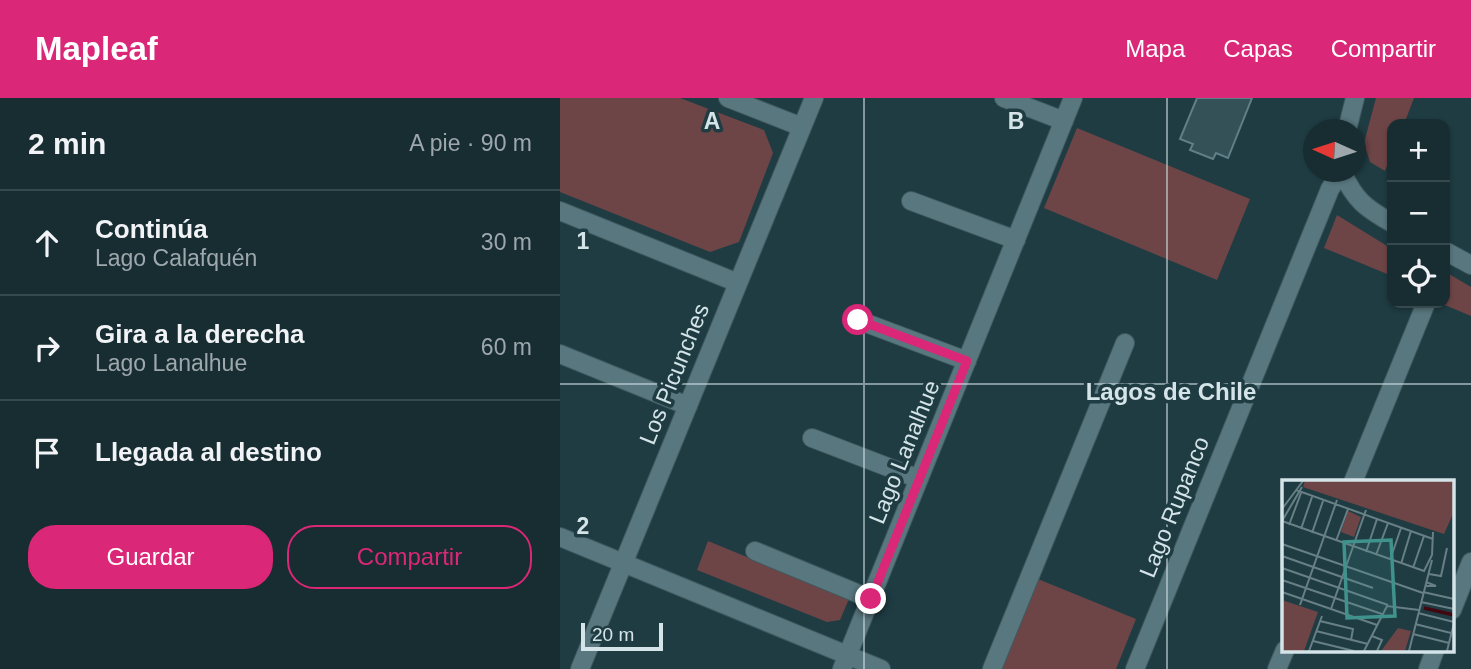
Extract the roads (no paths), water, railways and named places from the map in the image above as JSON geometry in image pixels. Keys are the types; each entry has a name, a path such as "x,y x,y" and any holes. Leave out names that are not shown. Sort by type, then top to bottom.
{"street":[{"path":"728,98 802,127"},
{"name":"Los Picunches","path":"580,669 814,98"},
{"path":"1004,98 1064,121"},
{"name":"Lago Lanalhue","path":"845,662 1073,98"},
{"path":"1350,119 1355,98"},
{"name":"Lago Rupanco","path":"1135,669 1335,182"},
{"path":"1346,182 1359,202 1387,220"},
{"path":"911,201 1016,240"},
{"path":"560,211 738,282"},
{"path":"1450,255 1471,265"},
{"path":"1354,480 1424,308"},
{"path":"858,320 967,361"},
{"path":"992,669 1125,343"},
{"path":"560,354 688,406"},
{"path":"813,438 919,479"},
{"path":"560,537 845,662 881,669"},
{"path":"755,551 871,599"},
{"path":"1454,605 1471,562"},
{"path":"1277,669 1284,652"},
{"path":"1427,669 1434,652"}],"district":[{"name":"Lagos de Chile","path":"1171,392"}]}
